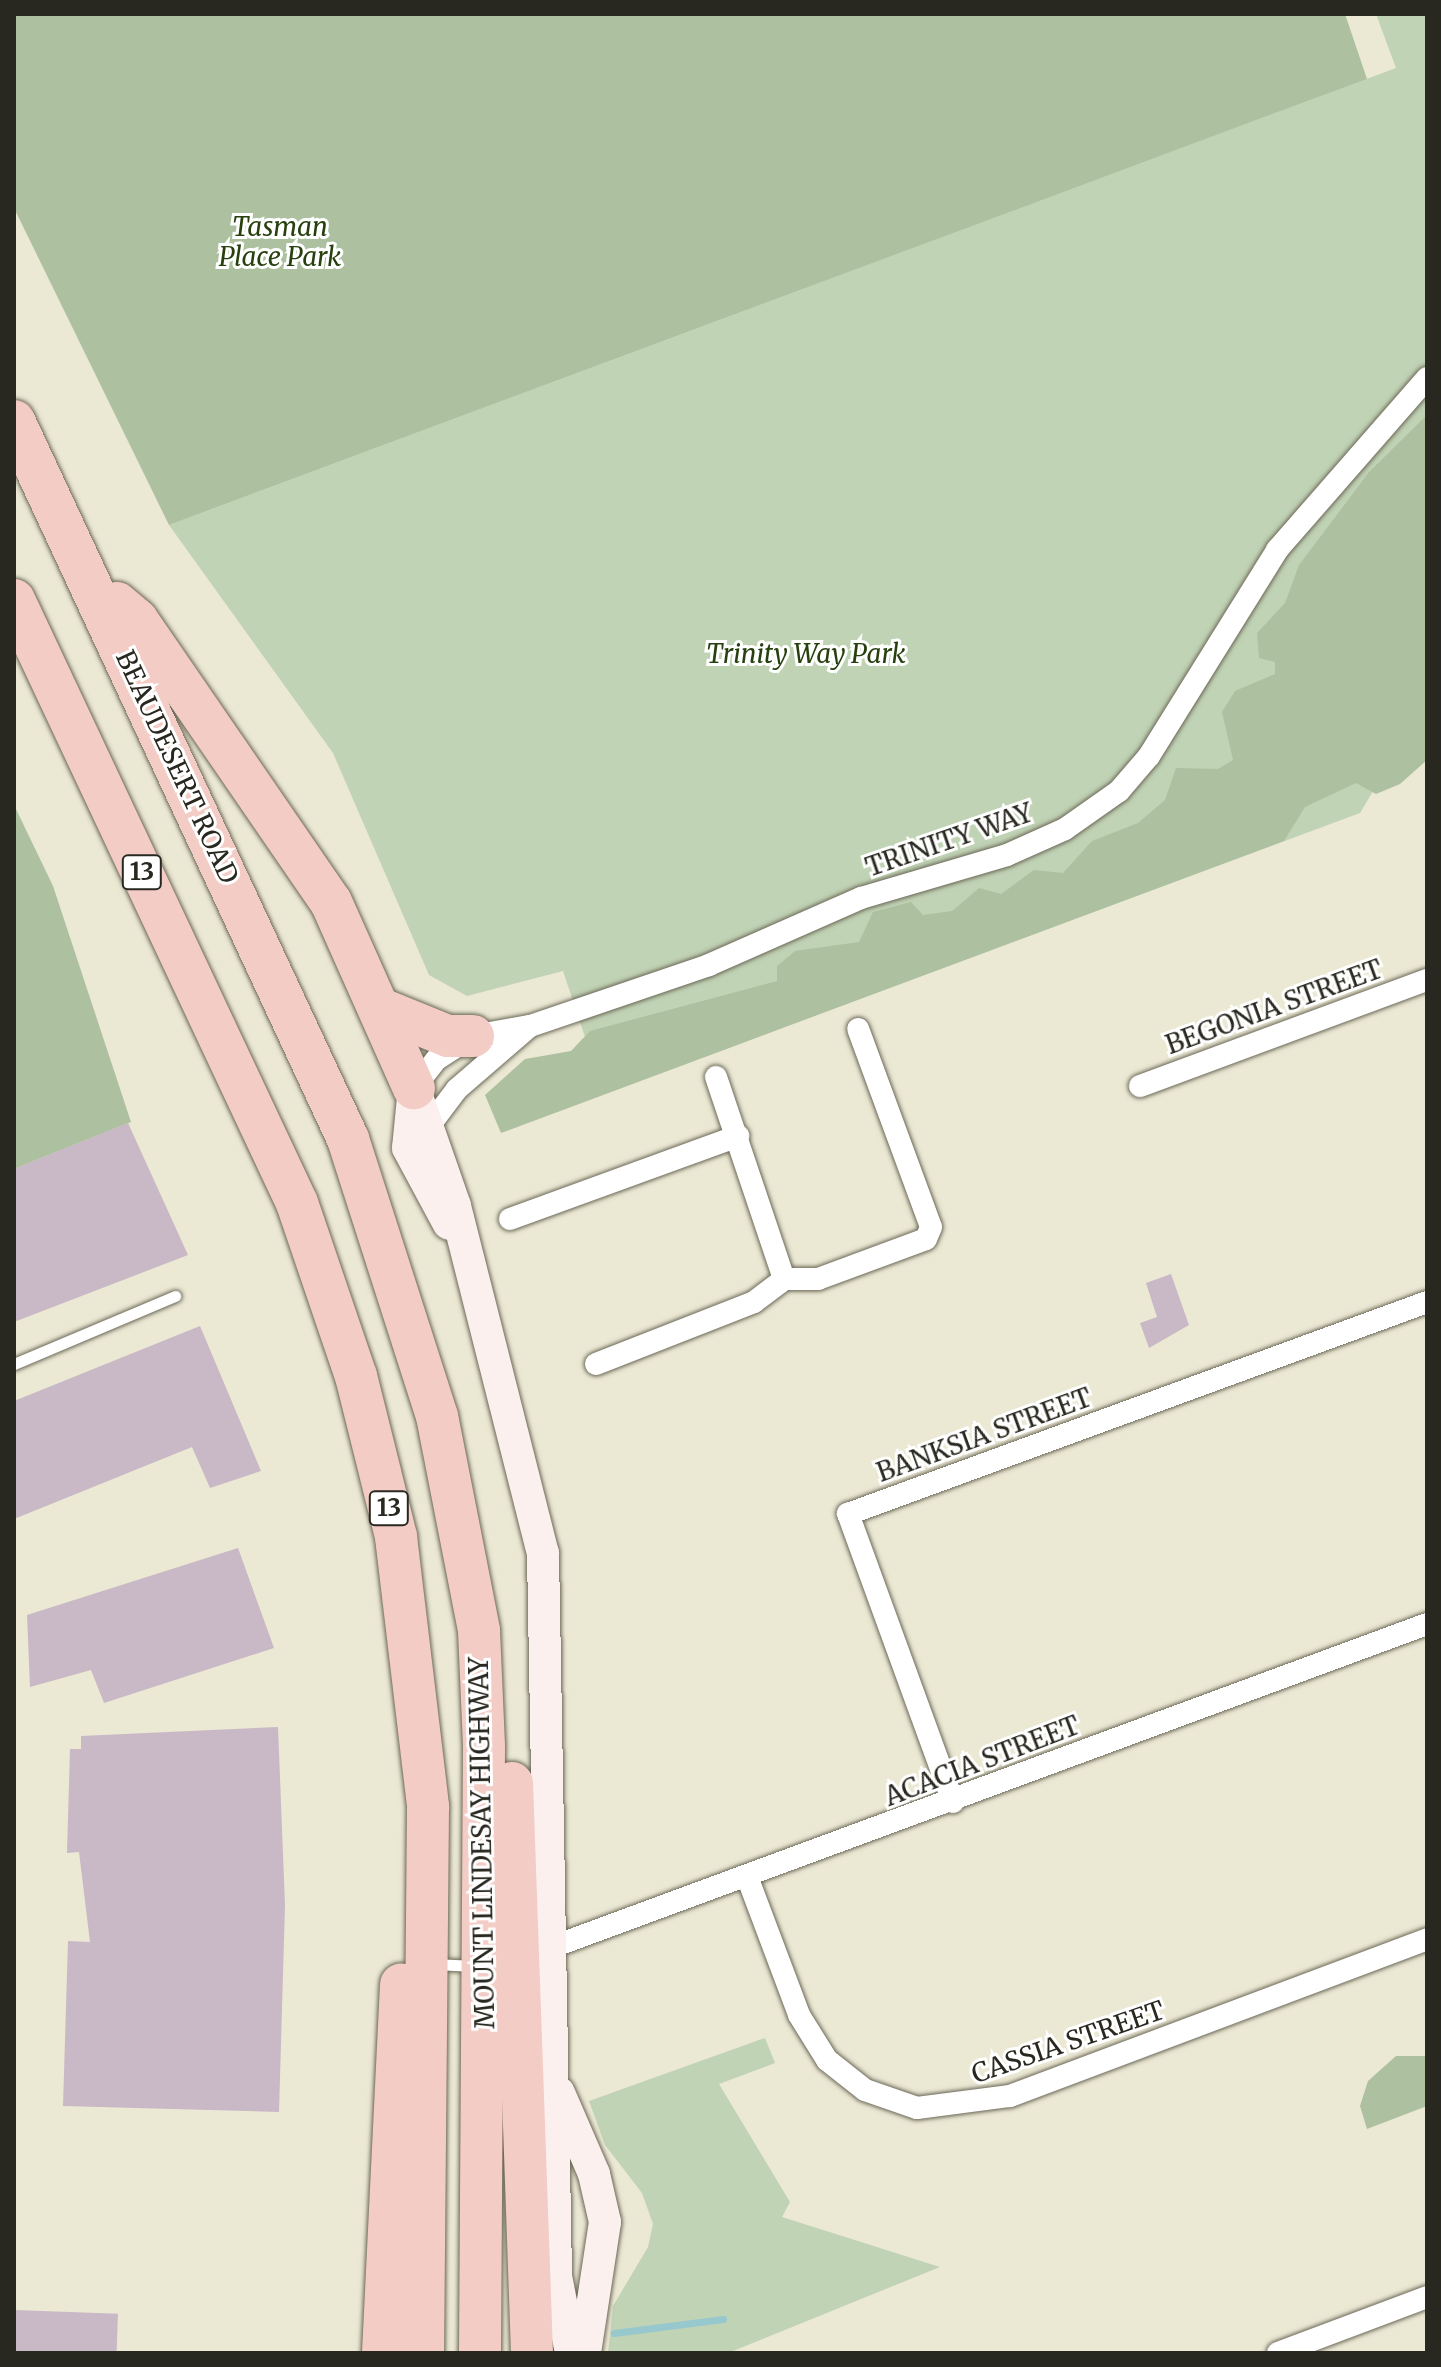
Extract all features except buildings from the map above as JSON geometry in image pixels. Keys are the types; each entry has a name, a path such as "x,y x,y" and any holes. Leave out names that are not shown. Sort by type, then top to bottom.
{"highway":[{"name":"BEAUDESERT ROAD","path":"14,421 337,1114"},
{"path":"89,579 137,620 315,876 386,1011 422,1107"},
{"name":"MOUNT LINDESAY HIGHWAY","path":"14,600 270,1144 332,1298 396,1537 422,1712 430,1889 423,2353"},
{"path":"386,1011 448,1036 473,1036"},
{"name":"MOUNT LINDESAY HIGHWAY","path":"337,1114 419,1346 479,1631 486,1966 480,2353"},
{"path":"479,1631 495,1673 518,1856 532,2353"},
{"path":"383,2353 384,2221 403,1945 430,1889"}],"street":[{"name":"TRINITY WAY","path":"422,1107 437,1059 473,1036 530,1026 709,965 861,898 1007,855 1065,829 1119,791 1189,702 1277,550 1427,378"},
{"name":"BEGONIA STREET","path":"1140,1086 1427,980"},
{"name":"TRINITY WAY","path":"422,1107 457,1089 530,1026"},
{"path":"596,1364 754,1302 784,1279 818,1279 926,1239 931,1227 858,1029"},
{"path":"716,1077 784,1279"},
{"path":"422,1107 405,1131 412,1164 458,1237 543,1553 555,1946 556,2276 571,2353"},
{"path":"510,1219 738,1136"},
{"name":"BANKSIA STREET","path":"953,1802 848,1514 1427,1302"},
{"name":"ACACIA STREET","path":"555,1946 748,1879 1427,1624"},
{"name":"CASSIA STREET","path":"748,1879 799,2015 827,2060 865,2090 917,2108 1010,2096 1427,1939"},
{"path":"557,2086 601,2196 606,2239 585,2353"},
{"path":"555,2223 581,2199 601,2196"},
{"path":"1278,2353 1427,2297"}],"lane":[{"path":"14,1364 175,1296"},
{"path":"429,1964 486,1966"}],"green space":[{"name":"Tasman Place Park","path":"14,14 1345,14 1367,79 169,525 14,208"},
{"name":"Trinity Way Park","path":"1376,14 1427,14 1427,701 1360,813 604,1094 563,971 467,996 429,975 333,753 169,525 1396,68"},
{"path":"1427,415 1427,760 1400,784 1376,794 1356,783 1305,807 1284,841 501,1133 485,1095 525,1059 571,1051 590,1031 777,981 777,966 795,951 859,942 873,912 911,902 923,915 952,911 979,888 1001,894 1034,870 1063,873 1092,841 1138,823 1165,800 1176,768 1218,769 1233,760 1222,712 1235,691 1275,674 1275,662 1259,658 1257,633 1285,603 1299,565 1369,472"},
{"path":"14,805 53,886 131,1122 14,1169"},
{"path":"765,2038 775,2063 719,2084 790,2202 782,2217 940,2267 728,2353 608,2353 613,2306 648,2247 653,2224 642,2193 605,2145 589,2101"},
{"path":"1396,2056 1427,2056 1427,2106 1367,2129 1360,2106 1368,2081"}],"waterway":[{"path":"614,2333 723,2319"}]}
